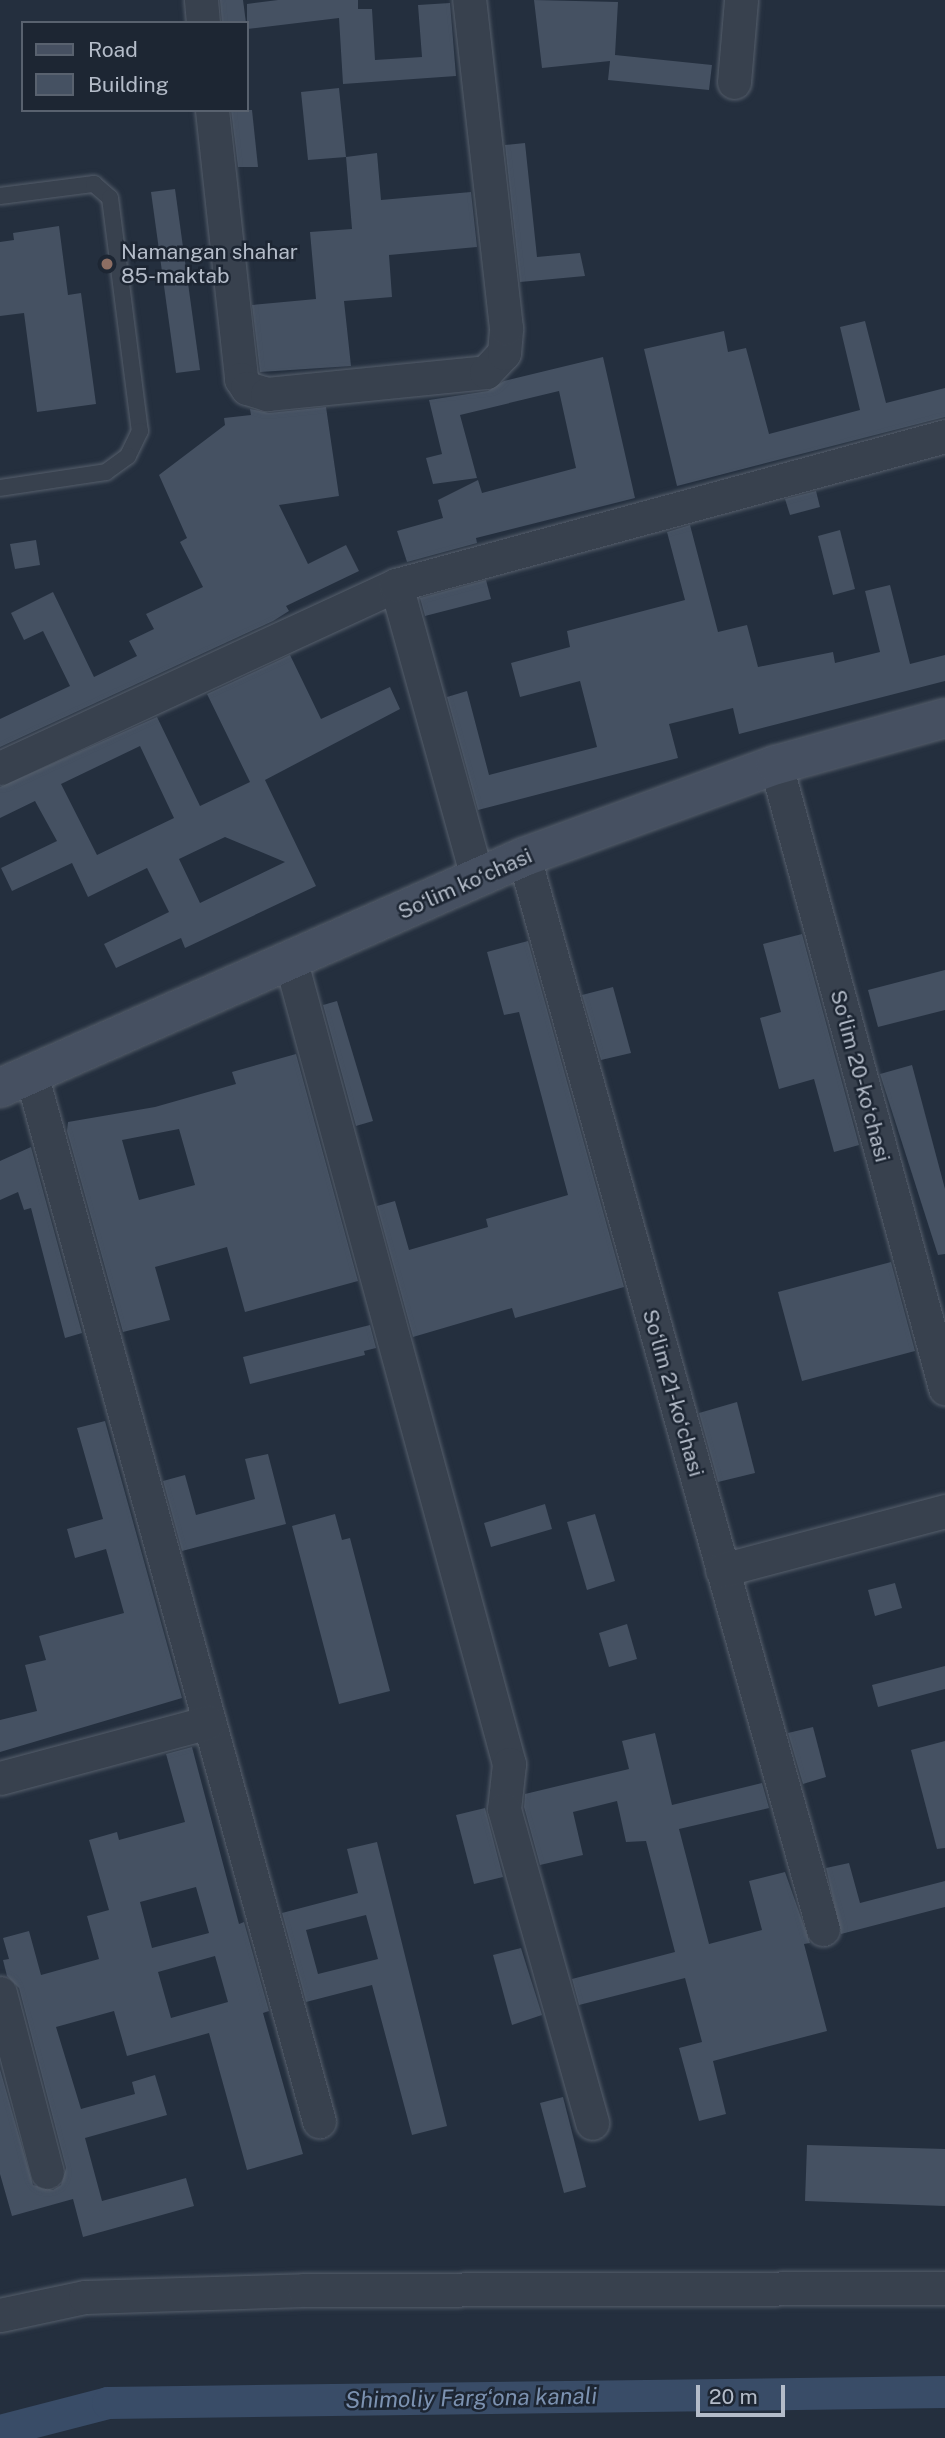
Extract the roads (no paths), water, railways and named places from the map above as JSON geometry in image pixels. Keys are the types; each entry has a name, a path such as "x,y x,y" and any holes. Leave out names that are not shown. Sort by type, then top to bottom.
{"street":[{"path":"201,0 203,21"},
{"path":"212,112 241,379 247,388 267,394 486,372 504,353 506,328 469,0"},
{"path":"734,82 741,0"},
{"path":"0,768 396,585 945,436"},
{"path":"396,585 477,877"},
{"name":"Soʻlim koʻchasi","path":"16,1083 524,857 776,765 945,718"},
{"name":"Soʻlim 20-koʻchasi","path":"776,765 945,1388"},
{"name":"Soʻlim 21-koʻchasi","path":"524,857 823,1929"},
{"path":"291,962 509,1763 505,1809 592,2123"},
{"path":"16,1083 209,1722 319,2120"},
{"path":"722,1570 945,1511"},
{"path":"0,1778 209,1722"},
{"path":"0,1993 47,2172"},
{"path":"0,2315 85,2297 290,2291 945,2288"}],"lane":[{"path":"0,196 94,184 110,198 140,431 128,456 106,472 0,488"}],"waterway":[{"name":"Shimoliy Fargʻona kanali","path":"0,2431 108,2403 945,2392"}],"place":[{"name":"Namangan shahar 85-maktab","path":"107,264"}]}
